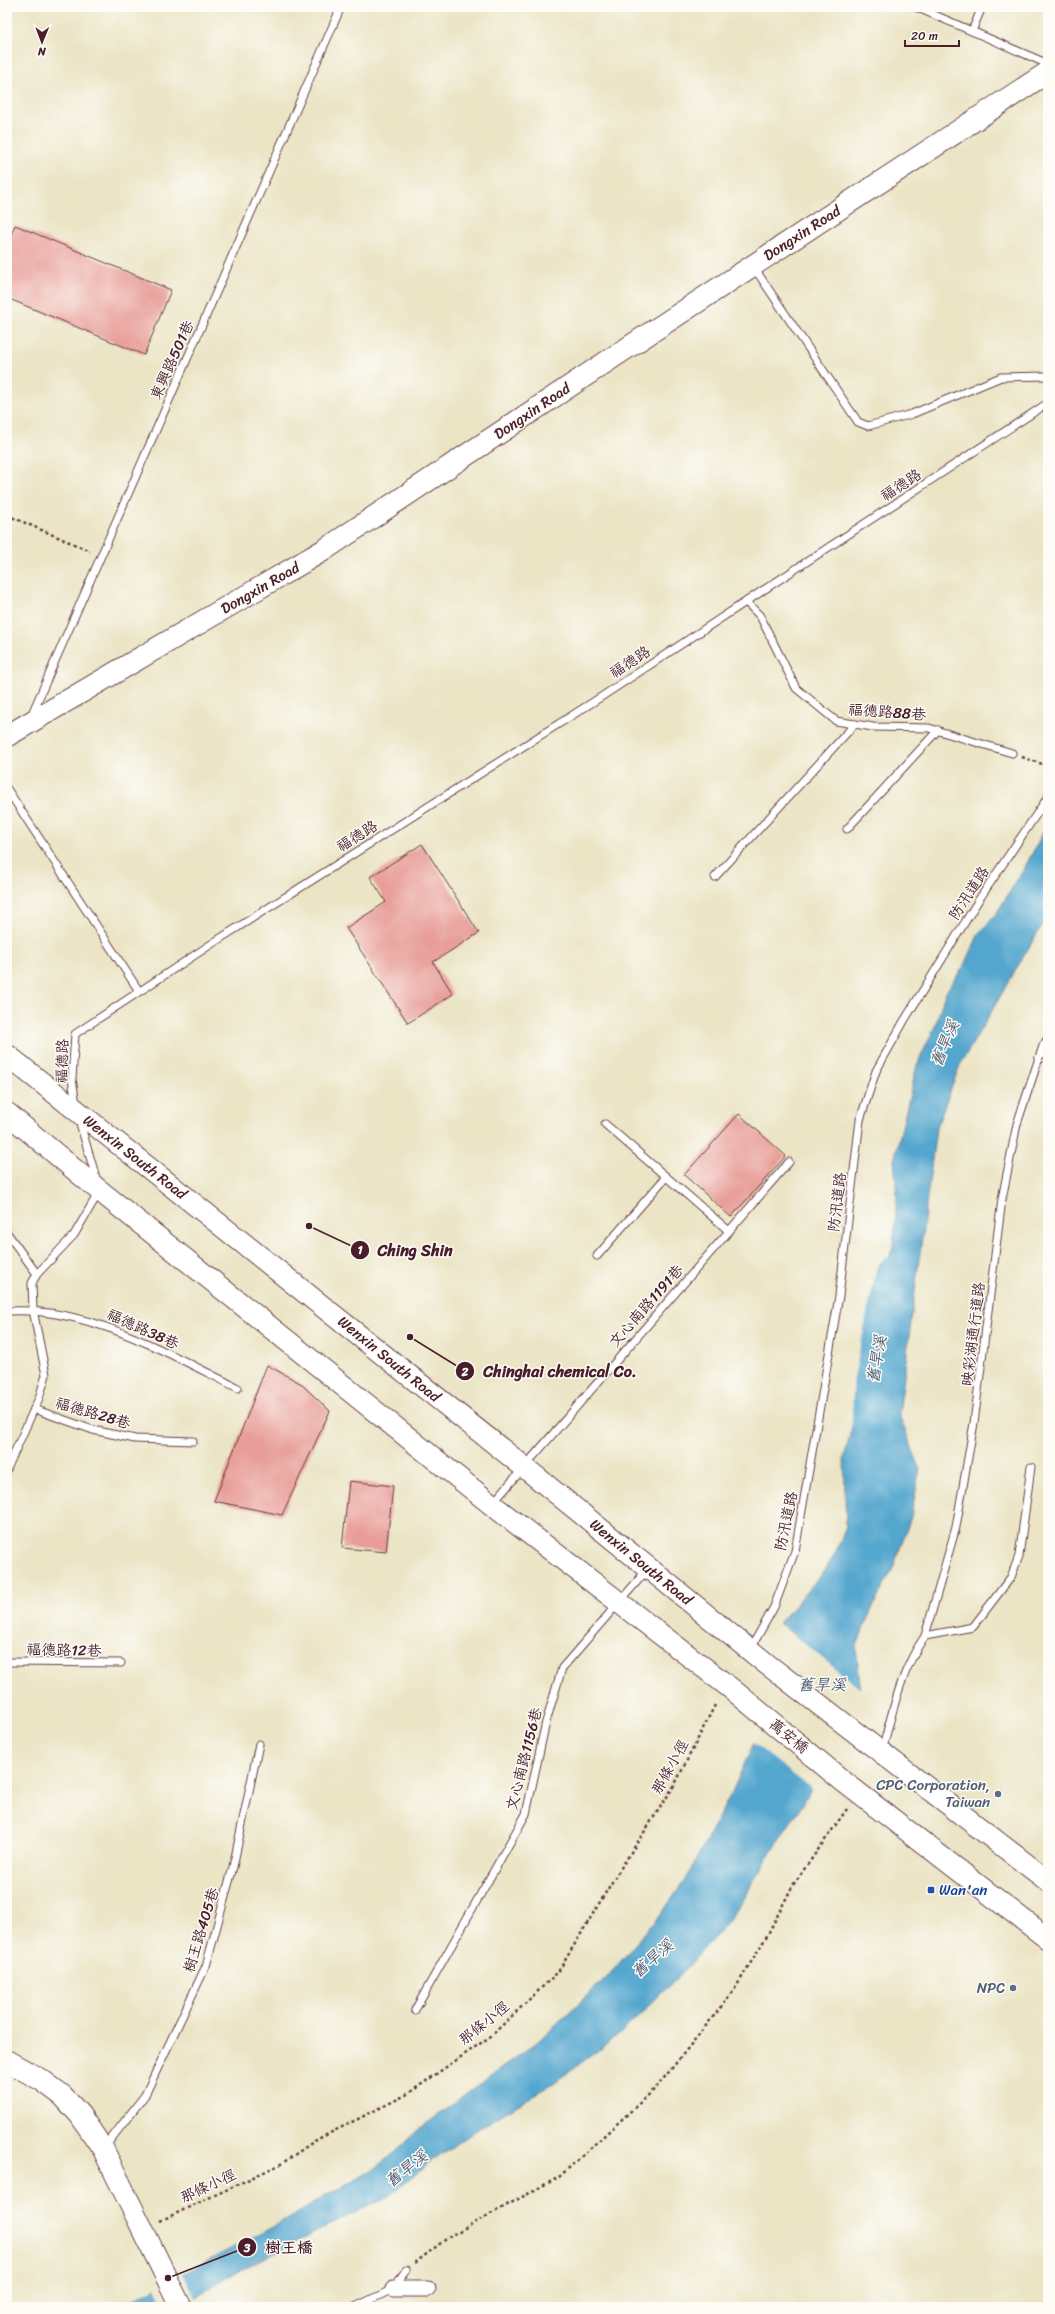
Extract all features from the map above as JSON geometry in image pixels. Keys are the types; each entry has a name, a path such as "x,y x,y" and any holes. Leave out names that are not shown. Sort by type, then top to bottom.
{"main road":[{"name":"Dongxin Road","path":"7,736 324,550 753,265 1048,72"},
{"name":"Wenxin South Road","path":"7,1055 524,1467 768,1664 878,1750"},
{"path":"7,1113 100,1191 491,1504 619,1604"},
{"name":"萬安橋","path":"619,1604 733,1690 844,1782 1048,1939"},
{"path":"878,1750 1048,1881"},
{"path":"7,2061 43,2081 62,2096 80,2116 103,2149 181,2307"}],"street":[{"path":"393,2289 428,2289"}],"lane":[{"name":"東興路501巷","path":"28,723 99,555 341,7"},
{"path":"916,7 1048,64"},
{"path":"972,31 982,7"},
{"path":"753,265 858,422 868,426 912,414 1001,377 1048,376"},
{"name":"福德路","path":"100,1191 77,1112 72,1079 75,1034 139,991 601,697 1048,403"},
{"name":"福德路88巷","path":"746,602 760,616 796,688 836,721 873,727 929,728 1012,753"},
{"path":"715,877 855,724"},
{"path":"848,829 938,730"},
{"path":"7,789 139,991"},
{"name":"防汛道路","path":"751,1649 774,1606 795,1551 839,1296 860,1120 876,1071 904,1021 978,901 1048,797"},
{"name":"映彩湖通行道路","path":"878,1750 912,1655 925,1636 956,1527 974,1422 1002,1199 1017,1124 1048,1038"},
{"path":"605,1124 729,1231"},
{"name":"文心南路1191巷","path":"491,1504 789,1162"},
{"path":"597,1256 666,1177"},
{"path":"7,1469 34,1409 46,1375 33,1310 32,1283 37,1274 74,1235 100,1191"},
{"path":"7,1233 37,1274"},
{"name":"福德路38巷","path":"7,1311 33,1310 97,1323 189,1363 238,1388"},
{"name":"福德路28巷","path":"34,1409 93,1430 135,1439 193,1441"},
{"path":"925,1636 973,1627 1011,1577 1019,1556 1031,1466"},
{"name":"文心南路1156巷","path":"416,2010 526,1814 546,1722 562,1668 619,1604 648,1568"},
{"name":"福德路12巷","path":"7,1662 121,1664"},
{"name":"樹王路405巷","path":"103,2149 145,2095 206,1966 233,1867 259,1744"},
{"path":"355,2307 393,2289 406,2270"}],"path":[{"path":"7,515 99,555"},
{"path":"1012,753 1048,766"},
{"name":"那條小徑","path":"142,2230 281,2164 316,2140 406,2095 491,2036 558,1972 614,1877 674,1786 716,1703"},
{"path":"406,2270 450,2236 559,2177 656,2088 733,1992 768,1934 793,1885 849,1807"}],"water":[{"name":"舊旱溪","path":"1048,823 1048,915 960,1065 936,1129 899,1415 920,1468 911,1517 893,1568 871,1611 856,1647 861,1692 803,1804 778,1841 731,1919 684,1971 619,2035 551,2085 478,2129 427,2165 391,2195 226,2277 183,2307 115,2307 123,2305 284,2221 384,2162 419,2129 537,2042 609,1975 664,1910 685,1880 732,1792 799,1640 779,1623 824,1572 835,1554 846,1527 844,1459 853,1422 882,1348 883,1278 893,1246 897,1196 894,1160 917,1065 936,1024 945,993 966,963 978,935 996,914 1025,867"}],"pier":[{"path":"777,1622 863,1691 813,1790 752,1742 797,1641"},
{"path":"182,2272 196,2300 187,2307 166,2307 155,2286"}],"building":[{"path":"15,225 171,290 144,355 7,298 7,244"},
{"path":"422,844 479,933 433,962 453,994 408,1023 346,928 386,902 370,877"},
{"path":"739,1114 786,1156 731,1217 684,1175"},
{"path":"267,1365 300,1383 330,1411 282,1515 214,1501"},
{"path":"349,1481 393,1486 386,1552 342,1548"}],"waterway":[{"name":"舊旱溪","path":"868,1427 870,1382 892,1274"}],"place":[{"name":"Ching Shin","path":"309,1226"},
{"name":"Chinghai chemical Co.","path":"410,1337"},
{"name":"CPC Corporation, Taiwan","path":"998,1794"},
{"name":"Wan'an","path":"931,1890"},
{"name":"NPC","path":"1013,1988"},
{"name":"樹王橋","path":"168,2278"}]}
